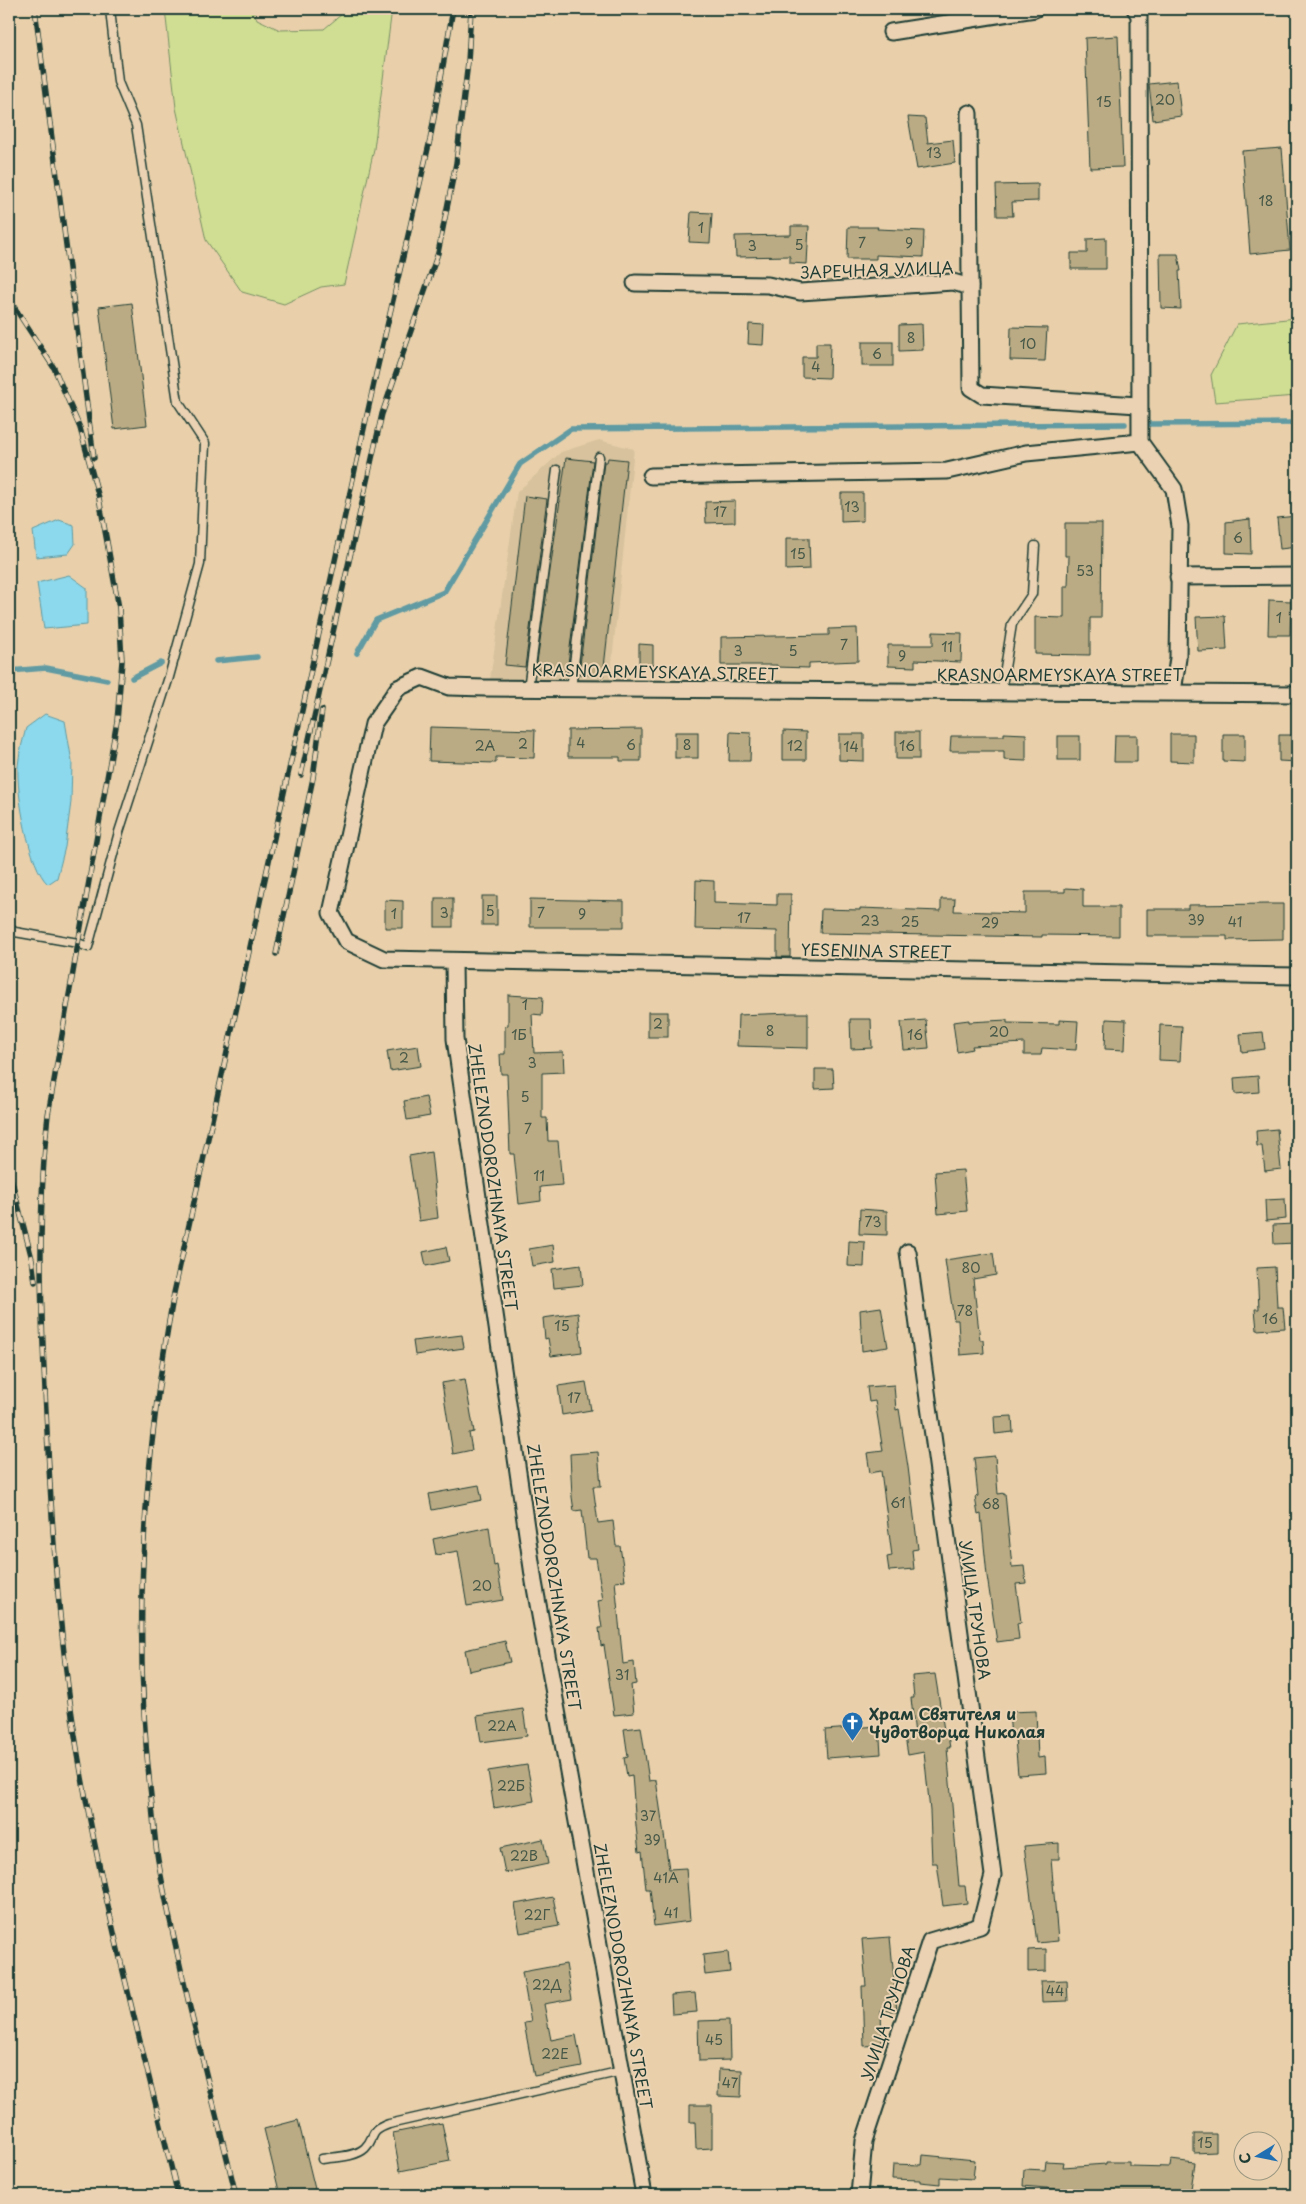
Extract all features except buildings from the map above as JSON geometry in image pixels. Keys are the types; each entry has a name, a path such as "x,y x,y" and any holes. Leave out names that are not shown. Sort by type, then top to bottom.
{"street":[{"path":"891,32 1035,9"},
{"path":"1135,9 1139,15 1138,405 1140,442 1174,489 1180,526 1178,658 1173,692"},
{"path":"969,113 970,287"},
{"name":"ЗАРЕЧНАЯ УЛИЦА","path":"635,283 768,285 800,292 953,282 970,287 971,388 982,395 1138,405"},
{"path":"651,476 946,471 1026,453 1140,442"},
{"path":"1178,577 1297,576"},
{"name":"KRASNOARMEYSKAYA STREET","path":"454,961 384,959 346,940 331,912 373,724 398,688 422,677 449,687 528,689 1297,694"},
{"name":"YESENINA STREET","path":"454,961 1297,976"},
{"name":"ZHELEZNODOROZHNAYA STREET","path":"454,961 455,1039 533,1572 644,2195"},
{"name":"УЛИЦА ТРУНОВА","path":"860,2195 864,2141 930,1941 980,1926 993,1875 908,1252"}],"lane":[{"path":"9,928 15,932 78,943 88,947 119,832 169,677 200,564 205,443 178,402 136,125 118,82 110,9"},
{"path":"571,689 599,457"},
{"path":"528,689 557,470"},
{"path":"1001,693 1012,624 1032,594 1035,546"},
{"path":"322,2159 356,2153 365,2148 372,2132 389,2124 622,2071"}],"shaded area":[{"path":"599,440 634,449 610,681 490,679 517,492 561,452"}],"green space":[{"path":"165,9 252,9 257,19 280,30 324,29 348,9 392,9 374,149 344,284 321,287 284,304 242,292 206,240 176,108"},
{"path":"1297,318 1297,396 1215,402 1211,375 1237,324"}],"water":[{"path":"59,520 74,525 75,544 68,554 36,557 33,531"},
{"path":"69,575 87,588 87,625 44,629 37,583"},
{"path":"45,714 65,721 72,762 71,802 65,847 57,878 48,884 41,875 30,846 25,828 18,778 19,756 26,728"}],"waterway":[{"path":"1148,424 1297,423"},
{"path":"357,653 376,620 444,592 520,464 571,429 1125,424"},
{"path":"216,661 257,657"},
{"path":"132,678 161,663"},
{"path":"9,671 46,668 107,680"}],"railway":[{"path":"35,9 94,458"},
{"path":"236,2195 185,1986 155,1842 142,1663 142,1601 148,1477 155,1416 174,1293 376,374 430,140 453,9"},
{"path":"301,775 382,414 438,253 456,163 468,62 471,9"},
{"path":"9,299 54,368 80,428 99,498 119,608 122,661 117,721 48,1115 41,1226 43,1337 54,1547 62,1637 81,1772 114,1931 178,2195"},
{"path":"276,954 313,778 322,710"},
{"path":"9,1170 32,1259 35,1282"}],"place":[{"name":"Храм Святителя и Чудотворца Николая","path":"853,1742"}]}
